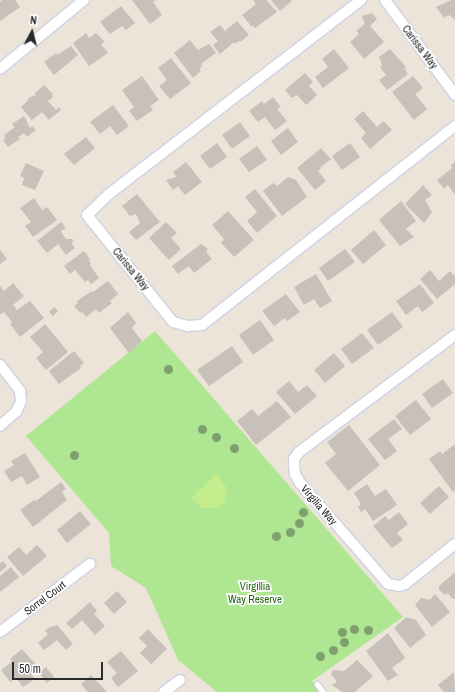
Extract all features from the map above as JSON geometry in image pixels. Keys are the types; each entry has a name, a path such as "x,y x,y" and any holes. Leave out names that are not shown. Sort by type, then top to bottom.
{"street":[{"path":"0,68 84,0"},
{"name":"Carissa Way","path":"362,0 109,194 87,215 173,322 188,326 202,325 455,126"},
{"name":"Carissa Way","path":"385,0 455,95"},
{"name":"Virgilia Way","path":"455,335 299,452 294,459 294,465 295,474 300,483 388,584 400,586 405,584 455,544"},
{"path":"0,365 20,391 21,401 16,410 0,426"},
{"name":"Sorrel Court","path":"0,632 90,564"},
{"path":"164,692 180,680"}],"lane":[{"path":"317,684 323,692"}],"green space":[{"name":"Virgillia Way Reserve","path":"155,331 403,617 312,681 320,692 217,692 178,660 146,588 111,566 109,533 26,436"},
{"path":"217,473 227,489 225,502 216,508 202,508 191,498"}],"building":[{"path":"2,0 15,0 20,7 0,21 0,2"},
{"path":"132,0 156,0 153,2 162,15 150,24"},
{"path":"253,0 266,0 277,12 255,28 253,25 252,27 242,15 256,4"},
{"path":"271,0 291,0 292,1 280,11"},
{"path":"451,0 455,0 455,20 449,15 444,18 436,7"},
{"path":"121,6 135,23 126,30 122,26 110,34 100,22"},
{"path":"372,13 377,19 370,26 384,42 364,59 350,42 359,34 356,31 365,24 362,16"},
{"path":"237,21 249,35 240,42 239,41 235,44 234,42 220,54 213,45 218,41 210,32 220,25 225,31"},
{"path":"86,33 89,38 96,33 105,42 101,44 108,53 89,66 73,43"},
{"path":"190,40 198,50 209,44 216,53 201,64 202,66 199,69 201,71 193,78 174,53"},
{"path":"71,46 78,55 54,75 44,62 56,53 57,55"},
{"path":"334,49 349,68 323,88 315,77 328,67 322,59"},
{"path":"390,49 406,67 404,68 408,74 387,90 379,80 386,75 380,67 382,65 379,57"},
{"path":"171,58 191,83 170,99 159,86 167,80 158,68"},
{"path":"305,73 313,82 309,86 317,95 306,105 297,95 292,98 285,90"},
{"path":"142,76 159,100 150,106 153,110 137,121 129,111 134,107 122,90"},
{"path":"413,76 423,88 415,94 427,109 414,120 392,92"},
{"path":"44,85 53,94 52,98 48,101 56,110 59,107 61,110 49,120 42,112 32,120 21,107 28,100 28,98 36,95 35,93"},
{"path":"273,97 281,107 277,109 287,121 275,130 265,117 258,122 249,111 262,101 264,104"},
{"path":"113,105 129,126 117,135 110,126 100,134 90,122"},
{"path":"363,111 377,127 384,121 392,130 370,149 361,138 366,133 354,119"},
{"path":"24,116 30,128 32,126 36,130 27,137 24,133 18,137 20,139 8,147 3,140 6,138 4,135 15,127 12,124"},
{"path":"240,122 250,136 232,149 222,135"},
{"path":"288,128 298,142 281,155 271,141"},
{"path":"86,137 95,148 74,165 64,154"},
{"path":"217,143 227,157 210,169 200,156"},
{"path":"350,143 360,157 342,170 332,156"},
{"path":"257,146 267,160 249,172 239,159"},
{"path":"321,148 331,159 318,171 326,181 315,190 297,168"},
{"path":"186,162 202,182 185,195 178,186 173,190 166,180 176,177 173,172"},
{"path":"455,162 455,195 448,185 444,189 437,180 452,168 451,165"},
{"path":"26,163 44,171 35,190 22,185 24,178 20,176"},
{"path":"288,177 296,180 307,197 282,216 263,191 273,183 277,186"},
{"path":"423,185 432,195 425,200 432,212 424,223 405,204"},
{"path":"255,189 277,216 257,233 247,221 257,212 245,197"},
{"path":"137,194 160,222 136,240 129,232 140,223 136,214 130,216 122,206"},
{"path":"34,198 42,210 47,207 57,220 33,237 25,226 31,222 20,208"},
{"path":"401,201 416,221 406,229 414,237 400,246 379,220"},
{"path":"228,211 254,240 234,257 221,243 224,239 212,225"},
{"path":"61,222 66,228 61,231 63,235 66,239 72,239 74,241 71,242 75,248 66,255 58,244 47,253 37,241"},
{"path":"166,222 177,233 171,238 181,249 169,260 149,238"},
{"path":"374,230 386,245 363,264 351,250"},
{"path":"201,244 208,249 206,252 212,259 194,273 189,266 178,274 172,266"},
{"path":"345,249 355,262 328,281 319,268"},
{"path":"0,250 7,259 0,264"},
{"path":"84,251 90,259 90,265 99,278 91,284 88,280 85,282 75,270 70,274 64,266"},
{"path":"430,270 439,281 450,271 455,276 455,284 437,299 420,279"},
{"path":"316,274 332,301 320,308 314,299 304,305 294,287"},
{"path":"108,281 118,294 110,301 112,303 99,313 96,309 86,317 82,312 80,313 74,306 78,303 77,301"},
{"path":"13,283 24,296 13,305 17,310 30,301 44,318 20,337 10,324 12,322 4,312 1,314 0,313 0,286 4,291"},
{"path":"420,284 434,303 422,312 418,306 406,315 396,301"},
{"path":"286,294 300,312 287,321 285,318 274,326 262,311"},
{"path":"54,307 58,311 53,316 49,312"},
{"path":"128,312 136,323 132,328 142,341 129,353 110,328"},
{"path":"392,312 403,327 378,345 367,330"},
{"path":"260,320 274,340 253,355 239,335"},
{"path":"45,324 68,352 46,370 36,358 43,352 30,337"},
{"path":"362,333 374,348 352,364 341,349"},
{"path":"232,346 243,362 209,386 197,370"},
{"path":"74,351 84,363 80,366 81,368 59,384 49,371"},
{"path":"334,353 345,366 325,383 314,370"},
{"path":"443,379 453,393 432,408 422,394"},
{"path":"289,381 298,392 307,385 317,396 295,414 276,392"},
{"path":"416,400 431,419 410,435 395,416"},
{"path":"277,401 291,417 256,445 237,421 252,409 258,416"},
{"path":"394,419 402,429 388,439 397,451 385,460 368,439"},
{"path":"349,425 380,465 348,491 325,463 336,454 327,442"},
{"path":"455,444 455,490 453,492 429,459 440,451 442,454"},
{"path":"25,453 40,477 27,485 22,476 11,482 4,471 14,465 11,461"},
{"path":"61,482 66,489 62,492 67,500 33,527 20,510 34,500 36,501"},
{"path":"367,484 375,496 386,489 397,505 373,521 365,509 361,512 358,507 361,504 354,493"},
{"path":"439,486 449,497 430,514 420,503"},
{"path":"80,511 91,524 67,543 57,530"},
{"path":"399,512 408,524 397,533 403,540 392,548 373,526 385,516 389,520"},
{"path":"37,545 47,556 23,576 7,557 19,547 26,555"},
{"path":"3,561 7,566 0,572 0,563"},
{"path":"11,567 19,577 0,592 0,576"},
{"path":"455,572 455,599 453,599 447,593 445,595 439,590 439,586"},
{"path":"117,591 127,602 114,614 104,603"},
{"path":"435,594 450,612 432,627 415,605 421,598 430,600"},
{"path":"90,602 97,611 94,614 105,626 95,635 82,620 72,629 66,623"},
{"path":"406,617 416,620 426,635 410,648 394,628"},
{"path":"57,625 73,644 66,650 57,640 44,650 38,643 48,634 45,631 50,627"},
{"path":"148,629 167,649 151,664 140,653 147,646 139,638"},
{"path":"388,633 405,658 392,668 398,675 388,681 366,651"},
{"path":"22,649 38,667 30,673 35,679 23,687 16,678 10,682 1,670 12,662 10,659"},
{"path":"121,651 138,671 118,687 111,678 117,673 107,662"},
{"path":"357,660 373,676 355,692 342,692 332,685 337,682 331,674 333,670 344,671"},
{"path":"46,667 54,677 47,683 39,673"},
{"path":"454,672 455,692 444,692 438,685"},
{"path":"91,675 107,692 88,692 81,684"}]}
